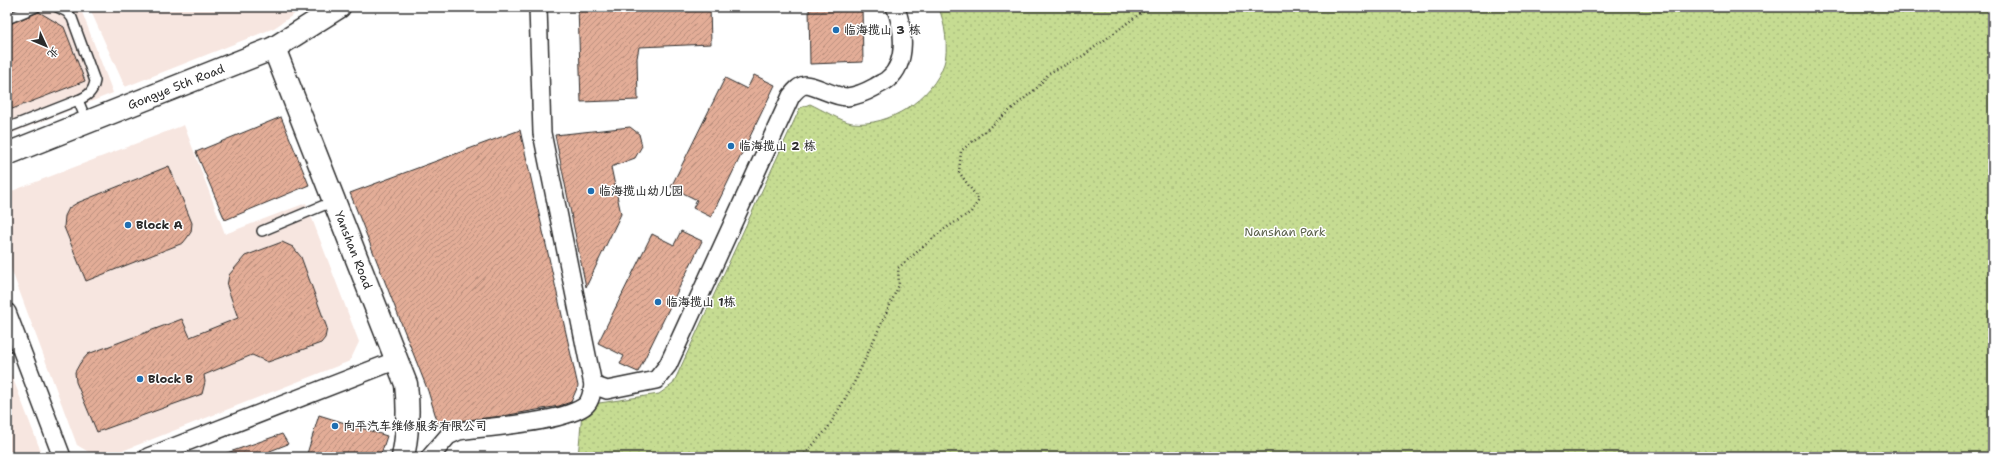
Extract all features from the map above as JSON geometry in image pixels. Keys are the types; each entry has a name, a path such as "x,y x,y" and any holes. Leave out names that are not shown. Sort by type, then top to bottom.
{"street":[{"name":"Gongye 5th Road","path":"7,154 274,48 339,7"},
{"path":"430,457 448,436 459,431 569,414 586,405 591,396 593,385 542,133 538,7"},
{"path":"593,385 607,390 656,380 663,373 791,96 797,89 806,85 839,96 847,97 864,93 889,78 899,63 902,49 899,16 895,7"},
{"name":"Yanshan Road","path":"274,48 406,384 409,408 408,430 403,457"},
{"path":"7,312 62,457"},
{"path":"148,457 397,360"}],"lane":[{"path":"7,19 36,7"},
{"path":"7,128 78,100 87,96 93,90 95,81 72,18 67,12 57,7"},
{"path":"78,100 87,122"},
{"path":"262,231 334,201"}],"path":[{"path":"802,457 828,428 855,381 899,285 898,268 943,230 971,212 979,200 959,172 960,151 1038,87 1049,72 1083,56 1149,7"}],"shaded area":[{"path":"7,7 80,7 113,93 7,135"},
{"path":"89,7 305,7 274,28 125,87"},
{"path":"184,125 225,234 306,203 359,342 350,361 107,457 97,457 77,445 7,258 7,193"},
{"path":"7,363 43,457 7,457"}],"green space":[{"name":"Nanshan Park","path":"938,7 1993,7 1993,457 578,457 583,402 586,405 659,394 673,384 800,108 810,104 847,122 866,123 894,115 907,108 930,89 944,64 946,51 946,36 943,20"}],"building":[{"path":"578,7 710,7 711,44 639,47 637,58 638,100 581,102"},
{"name":"临海揽山 3 栋","path":"809,7 862,7 863,62 810,64"},
{"path":"39,12 64,27 85,81 7,111 7,25"},
{"name":"临海揽山 2 栋","path":"754,75 775,85 711,217 693,208 697,200 671,187 725,78 747,89"},
{"path":"281,117 309,185 225,220 196,152"},
{"name":"临海揽山幼儿园","path":"630,127 639,134 642,146 635,158 611,167 621,214 586,287 555,135"},
{"path":"520,130 578,386 571,402 559,406 503,416 458,421 439,427 428,391 350,193"},
{"name":"Block A","path":"169,166 192,223 191,232 187,238 183,243 86,281 64,227 65,216 69,208 77,203"},
{"name":"临海揽山 1栋","path":"681,231 702,241 638,372 620,364 624,356 598,343 652,234 674,245"},
{"path":"282,242 293,247 301,257 327,328 325,338 321,343 268,362 252,355 204,375 205,382 202,394 97,432 76,382 75,372 80,363 88,354 182,319 190,337 238,318 227,286 229,275 245,256"},
{"name":"向平汽车维修服务有限公司","path":"319,415 387,436 380,457 306,457"},
{"path":"282,434 288,444 270,451 272,457 222,457 221,455"}],"place":[{"name":"临海揽山 3 栋","path":"836,30"},
{"name":"临海揽山 2 栋","path":"731,146"},
{"name":"临海揽山幼儿园","path":"591,191"},
{"name":"Block A","path":"128,225"},
{"name":"临海揽山 1栋","path":"658,302"},
{"name":"Block B","path":"140,379"},
{"name":"向平汽车维修服务有限公司","path":"335,426"}]}
